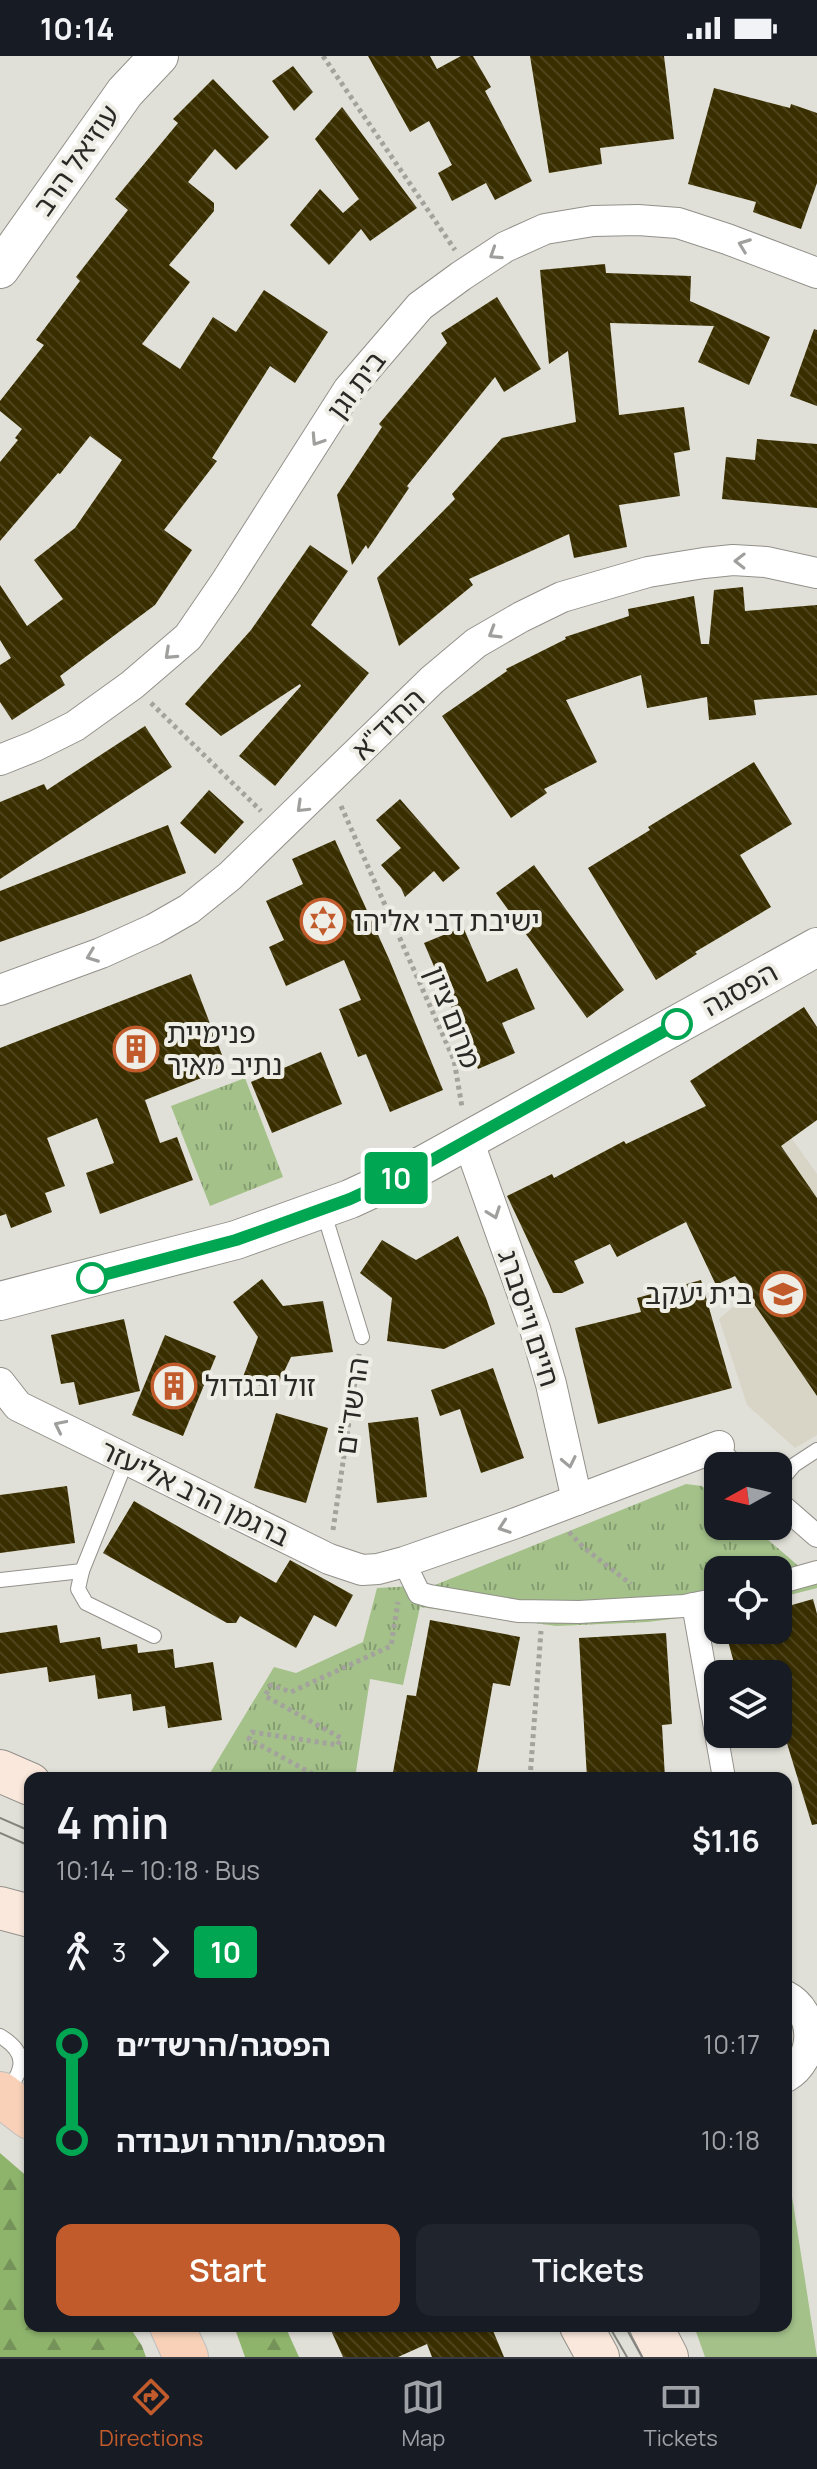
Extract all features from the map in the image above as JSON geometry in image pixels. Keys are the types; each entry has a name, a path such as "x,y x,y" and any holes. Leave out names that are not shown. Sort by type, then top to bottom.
{"main road":[{"path":"0,1908 24,1914"},
{"path":"175,2332 186,2357"},
{"path":"584,2332 598,2357"},
{"path":"654,2332 667,2357"}],"street":[{"name":"עוזיאל הרב","path":"0,269 125,92 159,56"},
{"name":"בית וגן","path":"0,760 75,726 132,685 188,637 348,390 420,306 505,247 545,229 593,221 678,223 817,273"},
{"name":"החיד\"א","path":"0,990 101,953 177,916 230,876 432,680 476,643 521,617 562,597 648,572 718,562 766,562 817,573"},
{"name":"הפסגה","path":"0,1301 236,1240 322,1210 423,1165 817,947"},
{"name":"חיים וייסברג","path":"468,1140 535,1329 555,1399 564,1506"},
{"name":"ברגמן הרב אליעזר","path":"0,1383 18,1406 329,1559 362,1570 404,1562 564,1506 704,1464"},
{"path":"792,1514 817,1536"},
{"path":"404,1562 419,1593 518,1611 579,1612 704,1602"},
{"path":"792,1579 817,1572"},
{"path":"693,1604 723,1772"},
{"path":"792,2074 807,2061 813,2048 814,2034 803,2007"}],"lane":[{"name":"הרשד\"ם","path":"322,1210 362,1337"},
{"path":"792,1467 817,1450"},
{"path":"127,1459 82,1571 78,1589 86,1603 154,1636"},
{"path":"0,1580 82,1571"},
{"path":"0,2036 14,2046 21,2062 16,2094"}],"path":[{"path":"323,56 469,271"},
{"path":"132,685 279,828"},
{"name":"מרום ציון","path":"329,781 454,1060 468,1140"},
{"name":"הרשד\"ם","path":"329,1559 362,1337"},
{"path":"564,1506 584,1548 633,1585"},
{"path":"309,1772 249,1739 252,1732 338,1745 341,1738 265,1696 271,1685 291,1692 391,1646 404,1562"},
{"path":"530,1772 542,1610"}],"shaded area":[{"name":"בית יעקב","path":"778,1119 817,1174 817,1435 795,1448 747,1405 719,1319 777,1269"}],"green space":[{"path":"245,1078 283,1177 210,1206 171,1106"},
{"path":"686,1484 704,1488 704,1540 768,1540 787,1556 704,1556 704,1615 648,1622 556,1626 420,1607 403,1685 370,1679 356,1772 211,1772 274,1667 296,1673 363,1642 377,1588 435,1585"},
{"path":"792,1560 817,1582 817,1588 792,1594"},
{"path":"0,2153 24,2174 24,2332 133,2332 146,2357 0,2357"},
{"path":"792,2197 817,2357 705,2357 696,2332 792,2332"},
{"path":"236,2332 288,2332 299,2357 245,2357"}],"building":[{"path":"368,56 430,56 437,69 461,56 473,56 491,87 485,91 532,181 495,200 486,183 452,201 438,173 452,165 429,121 410,132"},
{"path":"530,56 664,56 674,139 600,148 602,164 549,173"},
{"path":"293,66 313,92 294,111 272,81"},
{"path":"213,79 269,137 236,170 215,149 188,182 214,203 214,211 169,265 190,282 142,344 180,369 213,317 236,332 264,290 328,332 295,383 270,366 212,458 217,461 164,530 192,550 155,605 60,676 65,685 12,720 0,702 0,665 11,658 0,640 0,585 27,626 63,599 34,560 75,528 122,460 90,436 0,541 0,462 18,440 15,438 22,429 0,411 0,401 44,345 36,340 80,281 76,277 128,210 115,199 178,123 173,119"},
{"path":"714,88 790,108 791,104 817,113 817,183 801,229 753,212 756,202 688,184"},
{"path":"342,107 417,208 370,241 361,229 329,265 290,225 320,189 343,213 359,199 315,139"},
{"path":"605,264 606,273 691,276 690,301 770,337 749,385 698,362 714,326 610,323 619,415 684,407 690,450 674,453 680,496 619,505 627,547 574,558 569,534 469,579 473,585 399,646 377,578 455,499 452,494 502,438 576,422 568,351 549,364 540,270"},
{"path":"497,297 541,369 504,392 495,377 407,486 409,488 368,549 366,545 352,565 337,495 382,427 379,424 447,343 441,333"},
{"path":"814,329 817,330 817,406 790,396"},
{"path":"757,439 817,444 817,508 722,499 726,457 755,460"},
{"path":"310,545 348,571 311,625 369,673 275,786 239,756 300,684 221,736 185,704 251,630"},
{"path":"743,587 745,611 817,605 817,695 754,700 756,715 709,720 707,697 647,708 641,675 566,700 597,762 544,789 547,793 511,818 442,716 506,669 565,637 629,616 628,609 694,596 701,644 709,644 714,590"},
{"path":"145,726 172,767 0,879 0,802 44,784 47,790"},
{"path":"754,762 792,824 740,855 771,907 695,952 697,954 656,980 588,868"},
{"path":"209,790 244,822 215,854 180,823"},
{"path":"400,799 460,868 443,882 434,871 405,897 381,865 401,848 376,820"},
{"path":"168,825 186,873 0,942 0,891"},
{"path":"335,840 443,1090 390,1112 366,1054 358,1057 339,1009 361,1000 344,960 286,986 269,947 284,940 266,901 303,884 292,859"},
{"path":"534,865 624,990 587,1018 496,893"},
{"path":"463,927 487,982 517,968 535,1009 502,1023 515,1053 478,1069 424,943"},
{"path":"191,974 227,1068 145,1100 160,1143 177,1137 193,1180 100,1214 86,1173 114,1163 97,1118 47,1138 65,1186 45,1193 52,1212 11,1228 6,1214 0,1216 0,1048"},
{"path":"804,1007 817,1027 817,1120 781,1146 817,1198 817,1396 735,1276 716,1285 686,1222 617,1257 610,1244 574,1261 584,1283 562,1293 553,1293 507,1196 552,1174 554,1178 624,1141 626,1144 706,1106 690,1081"},
{"path":"321,1052 342,1104 272,1133 251,1082"},
{"path":"458,1236 495,1324 444,1349 387,1341 392,1298 360,1273 382,1240 416,1260"},
{"path":"262,1279 283,1306 323,1301 333,1352 291,1357 274,1393 243,1377 258,1337 233,1302"},
{"path":"701,1280 732,1388 598,1424 575,1328 641,1312 637,1298"},
{"path":"124,1319 140,1391 79,1405 74,1382 61,1384 51,1335"},
{"name":"זול ובגדול","path":"165,1335 216,1356 183,1436 132,1415"},
{"path":"493,1368 524,1458 481,1473 460,1409 440,1416 431,1390"},
{"path":"276,1413 328,1428 306,1503 254,1488"},
{"path":"418,1417 427,1497 377,1503 368,1423"},
{"path":"67,1486 75,1543 0,1553 0,1495"},
{"path":"134,1501 276,1583 290,1560 353,1595 336,1627 314,1615 296,1648 240,1616 236,1623 227,1623 103,1553"},
{"path":"813,1599 817,1614 817,1824 812,1825 788,1748 792,1748 792,1660 733,1660 729,1644 792,1644 792,1605"},
{"path":"430,1620 520,1637 510,1686 493,1683 477,1772 393,1772 407,1695 416,1696"},
{"path":"57,1625 60,1643 100,1637 102,1649 137,1644 138,1653 173,1649 175,1668 213,1662 222,1720 168,1728 165,1706 133,1711 131,1694 98,1699 95,1675 49,1682 47,1667 0,1674 0,1633"},
{"path":"666,1633 672,1724 662,1725 665,1772 587,1772 579,1638"},
{"path":"332,2332 494,2332 504,2357 432,2357 427,2344 398,2357 343,2357"}],"tram line":[{"path":"0,1818 24,1828"},
{"path":"0,1833 24,1843"},
{"path":"612,2332 627,2357"},
{"path":"628,2332 642,2357"}],"bus line":[{"name":"10","path":"92,1278 236,1240 291,1223 350,1199 423,1165 677,1024"}],"place":[{"name":"ישיבת דבי אליהו","path":"323,921"},
{"name":"פנימיית נתיב מאיר","path":"136,1049"},
{"name":"בית יעקב","path":"783,1294"},
{"name":"זול ובגדול","path":"174,1386"}]}
